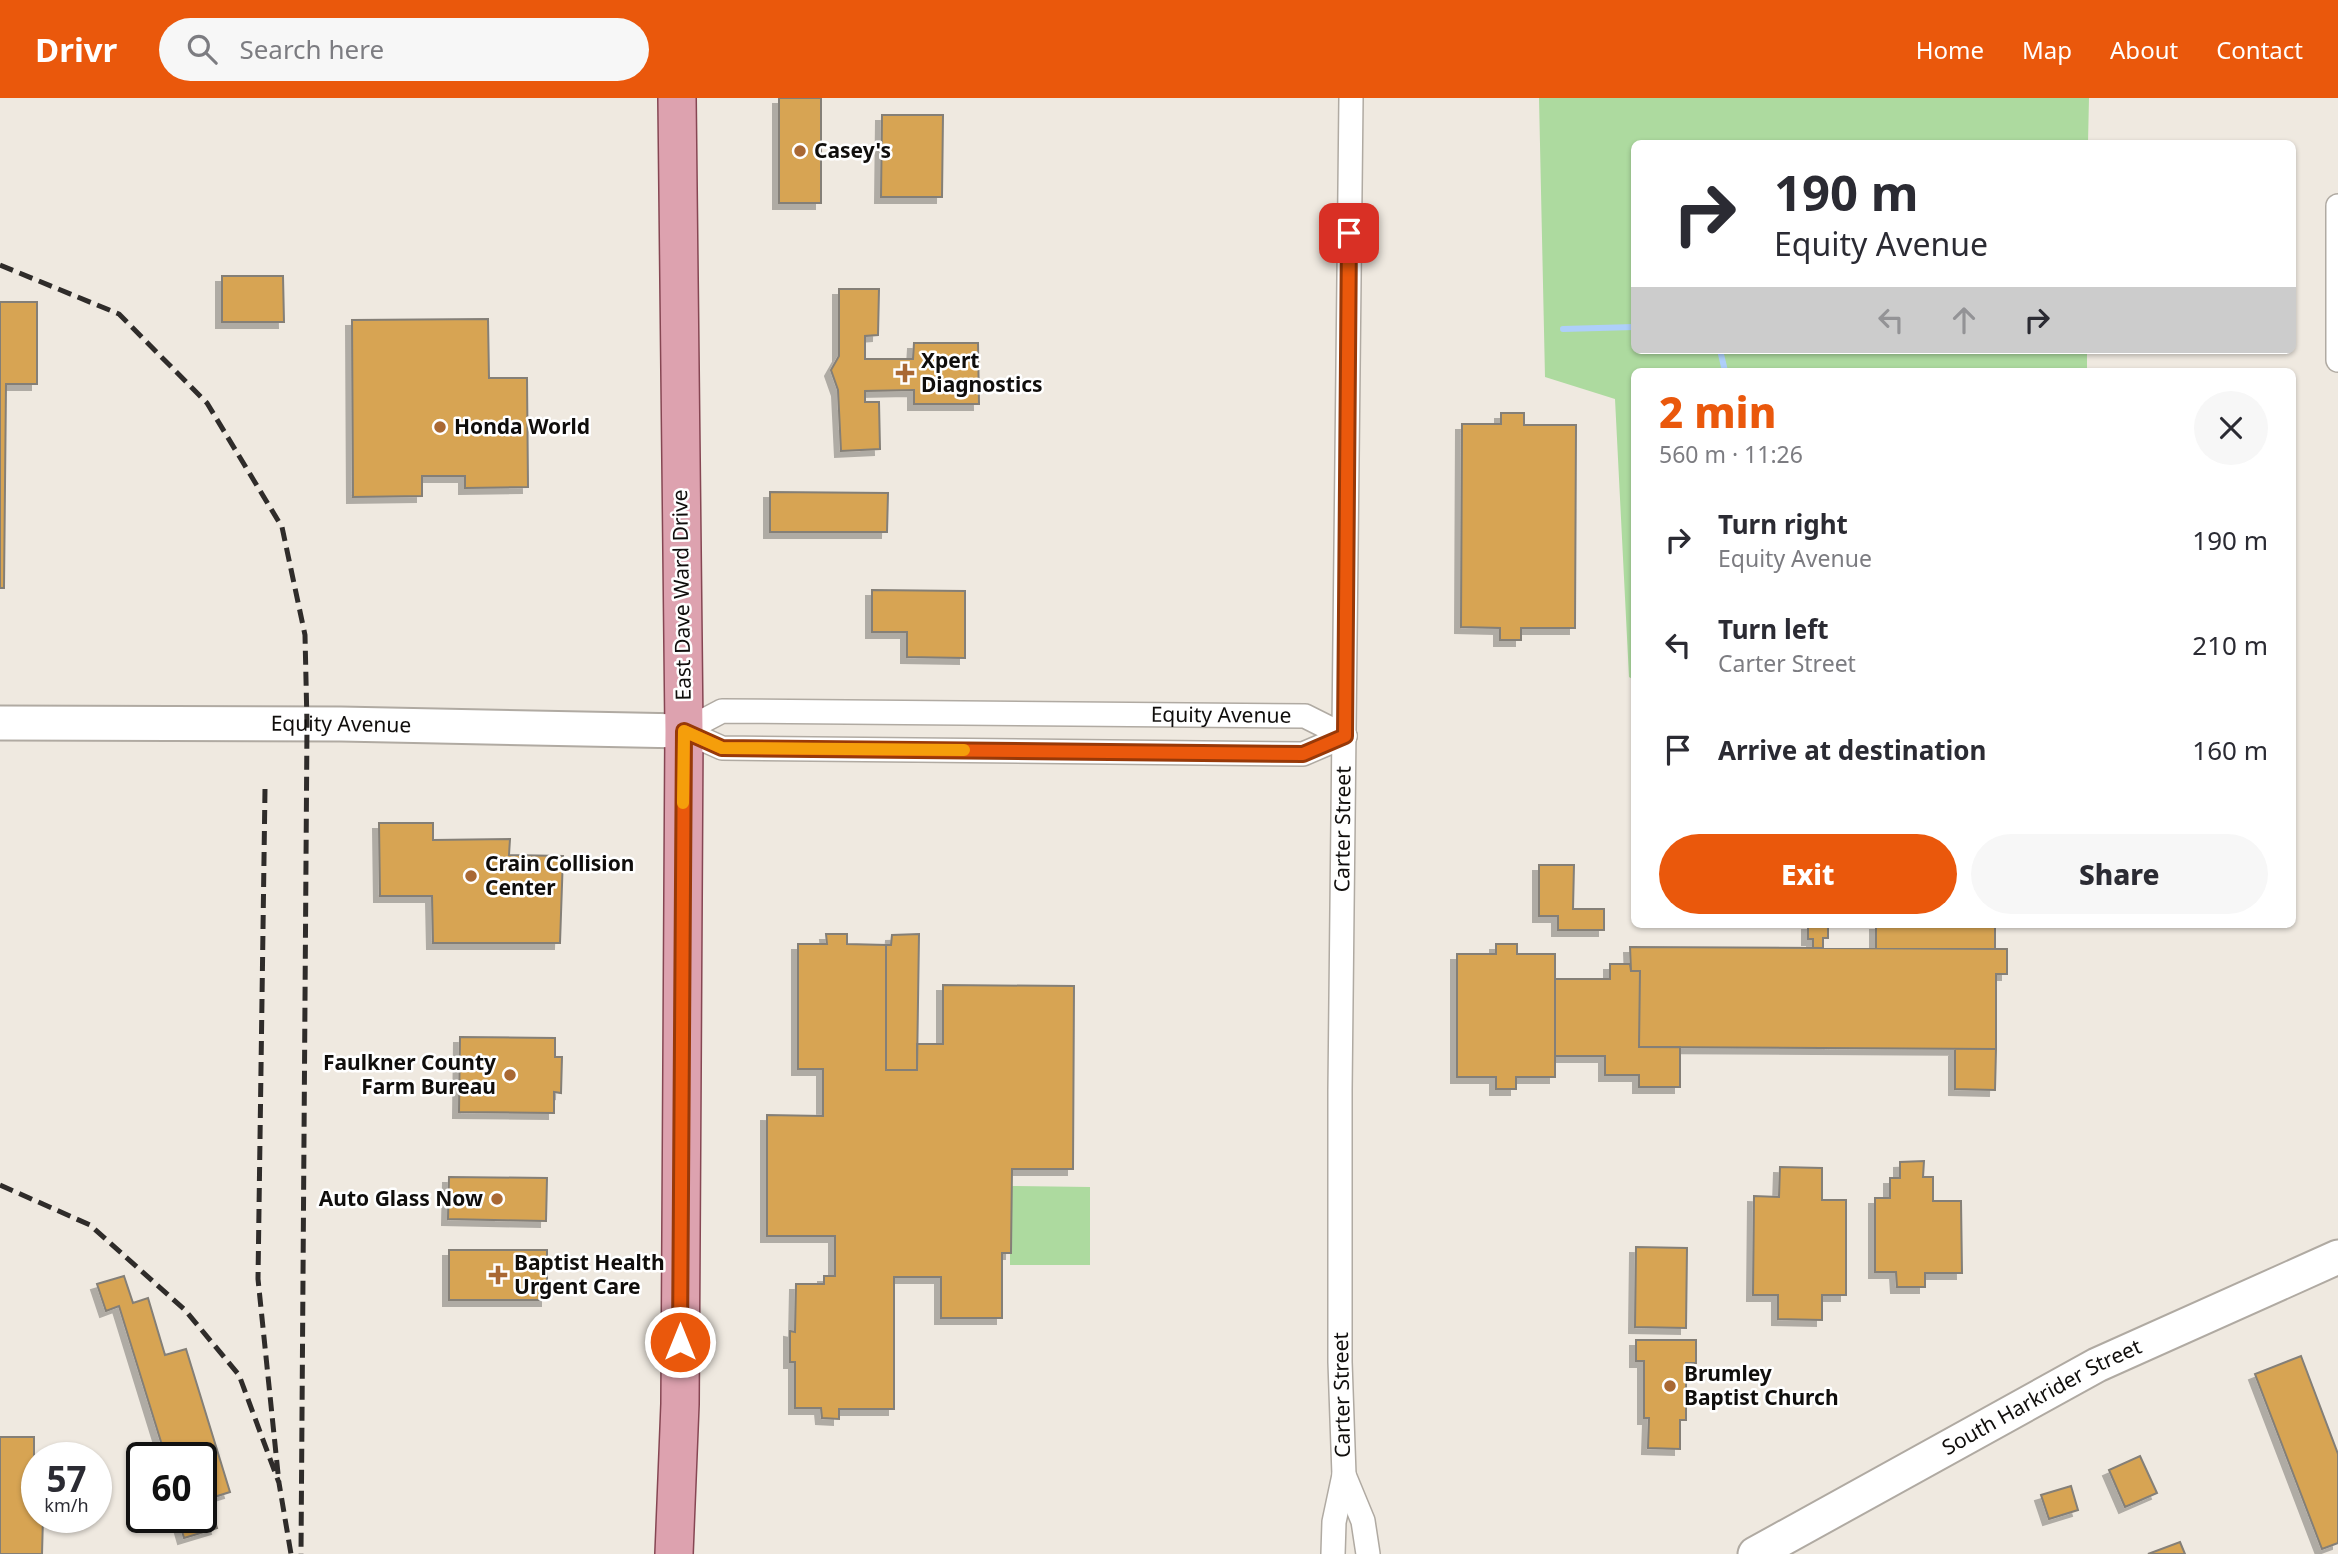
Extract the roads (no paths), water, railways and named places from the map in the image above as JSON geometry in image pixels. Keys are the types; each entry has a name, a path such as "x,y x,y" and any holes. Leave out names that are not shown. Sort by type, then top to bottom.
{"main road":[{"name":"East Dave Ward Drive","path":"674,1554 680,1404 684,731 677,98"}],"street":[{"name":"Carter Street","path":"1333,1554 1334,1522 1344,1475 1340,1264 1351,98"},
{"path":"2338,206 2338,360"},
{"name":"Equity Avenue","path":"684,731 722,711 1305,716 1345,736"},
{"name":"Equity Avenue","path":"0,723 341,724 684,731 722,748 1303,754 1345,736"},
{"name":"South Harkrider Street","path":"1755,1554 2097,1365 2338,1257"},
{"name":"Carter Street","path":"1344,1475 1363,1521 1368,1554"}],"waterway":[{"path":"1563,329 1631,327"},
{"path":"1721,354 1724,368"}],"railway":[{"path":"0,265 119,314 207,403 282,527 305,635 307,724 301,1554"},
{"path":"265,789 258,1279 279,1483"},
{"path":"0,1185 90,1225 185,1310 239,1375 279,1483 291,1554"}],"place":[{"name":"Casey's","path":"800,151"},
{"name":"Xpert Diagnostics","path":"905,373"},
{"name":"Honda World","path":"440,427"},
{"name":"Crain Collision Center","path":"471,876"},
{"name":"Faulkner County Farm Bureau","path":"510,1075"},
{"name":"Auto Glass Now","path":"497,1199"},
{"name":"Baptist Health Urgent Care","path":"498,1275"},
{"name":"Brumley Baptist Church","path":"1670,1386"}]}
